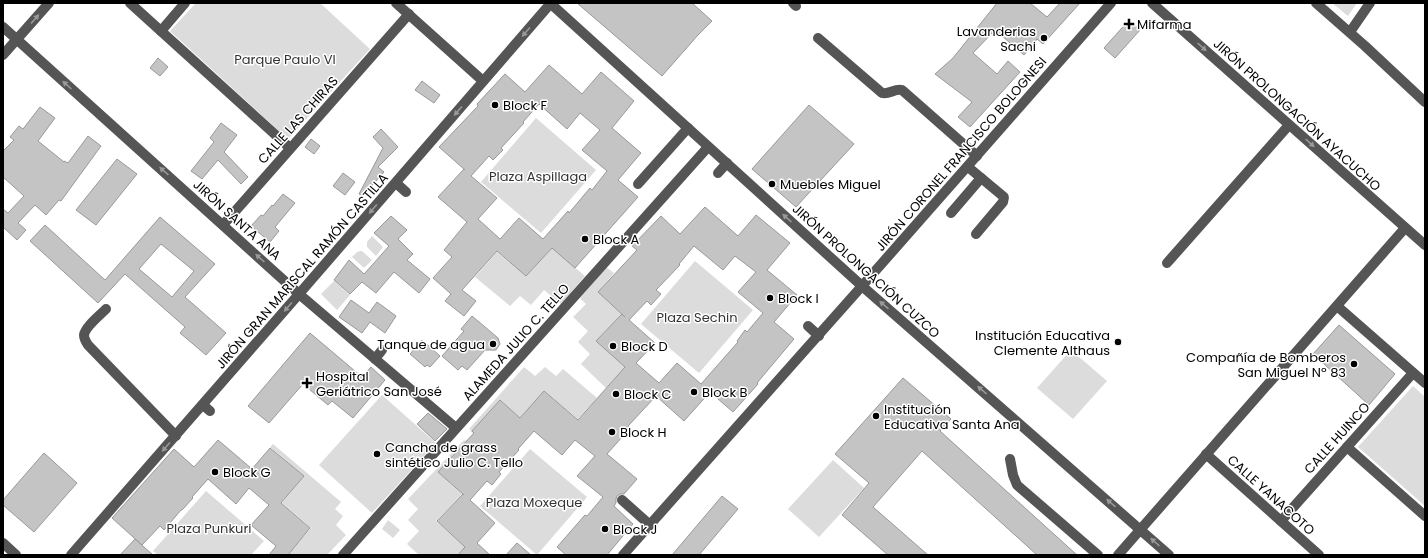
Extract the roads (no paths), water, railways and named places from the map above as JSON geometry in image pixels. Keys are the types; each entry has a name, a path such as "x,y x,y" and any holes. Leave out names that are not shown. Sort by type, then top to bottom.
{"street":[{"path":"3,55 49,3"},
{"path":"130,3 290,148"},
{"path":"161,31 186,3"},
{"path":"396,3 483,81"},
{"name":"JIRÓN GRAN MARISCAL RAMÓN CASTILLA","path":"71,555 92,534 176,436 207,408 300,294 551,3"},
{"name":"JIRÓN PROLONGACIÓN CUZCO","path":"551,3 862,286 1169,555"},
{"name":"JIRÓN CORONEL FRANCISCO BOLOGNESI","path":"624,555 819,336 1111,3"},
{"name":"JIRÓN PROLONGACIÓN AYACUCHO","path":"1152,3 1425,245"},
{"path":"1316,3 1350,32 1425,102"},
{"path":"1350,32 1370,3"},
{"name":"CALLE LAS CHIRAS","path":"223,225 409,14"},
{"name":"JIRÓN SANTA ANA","path":"3,27 300,294 456,428"},
{"path":"818,38 882,92 887,93 898,89 902,90 977,156"},
{"path":"1167,263 1289,125"},
{"path":"638,184 688,128"},
{"name":"ALAMEDA JULIO C. TELLO","path":"343,555 708,147"},
{"path":"718,172 727,163"},
{"path":"968,167 1004,197 1003,202 976,234"},
{"path":"951,212 981,178"},
{"path":"396,183 406,192"},
{"path":"1118,555 1405,228"},
{"path":"1337,306 1425,383"},
{"path":"106,309 87,329 84,336 88,345 176,436"},
{"path":"808,326 819,336"},
{"path":"375,359 382,350"},
{"name":"CALLE HUINCO","path":"1281,521 1413,372"},
{"path":"1347,447 1425,516"},
{"name":"CALLE YANACOTO","path":"1206,454 1319,555"},
{"path":"1010,459 1013,475 1017,485 1098,555"},
{"path":"622,500 650,525"},
{"path":"3,543 16,555"}],"place":[{"name":"Mifarma","path":"1129,24"},
{"name":"Lavanderias Sachi","path":"1044,38"},
{"name":"Block F","path":"495,105"},
{"name":"Muebles Miguel","path":"772,184"},
{"name":"Block A","path":"585,239"},
{"name":"Block I","path":"770,298"},
{"name":"Institución Educativa Clemente Althaus","path":"1118,342"},
{"name":"Tanque de agua","path":"493,344"},
{"name":"Block D","path":"613,346"},
{"name":"Compañía de Bomberos San Miguel Nº 83","path":"1354,364"},
{"name":"Hospital Geriátrico San José","path":"307,383"},
{"name":"Block B","path":"694,392"},
{"name":"Block C","path":"616,394"},
{"name":"Institución Educativa Santa Ana","path":"876,416"},
{"name":"Block H","path":"612,432"},
{"name":"Cancha de grass sintético Julio C. Tello","path":"377,454"},
{"name":"Block G","path":"215,472"},
{"name":"Block J","path":"605,529"}],"park label":[{"name":"Parque Paulo Vl","path":"285,59"},
{"name":"Plaza Aspillaga","path":"538,176"},
{"name":"Plaza Sechin","path":"697,317"},
{"name":"Plaza Moxeque","path":"534,502"},
{"name":"Plaza Punkuri","path":"209,528"}]}
